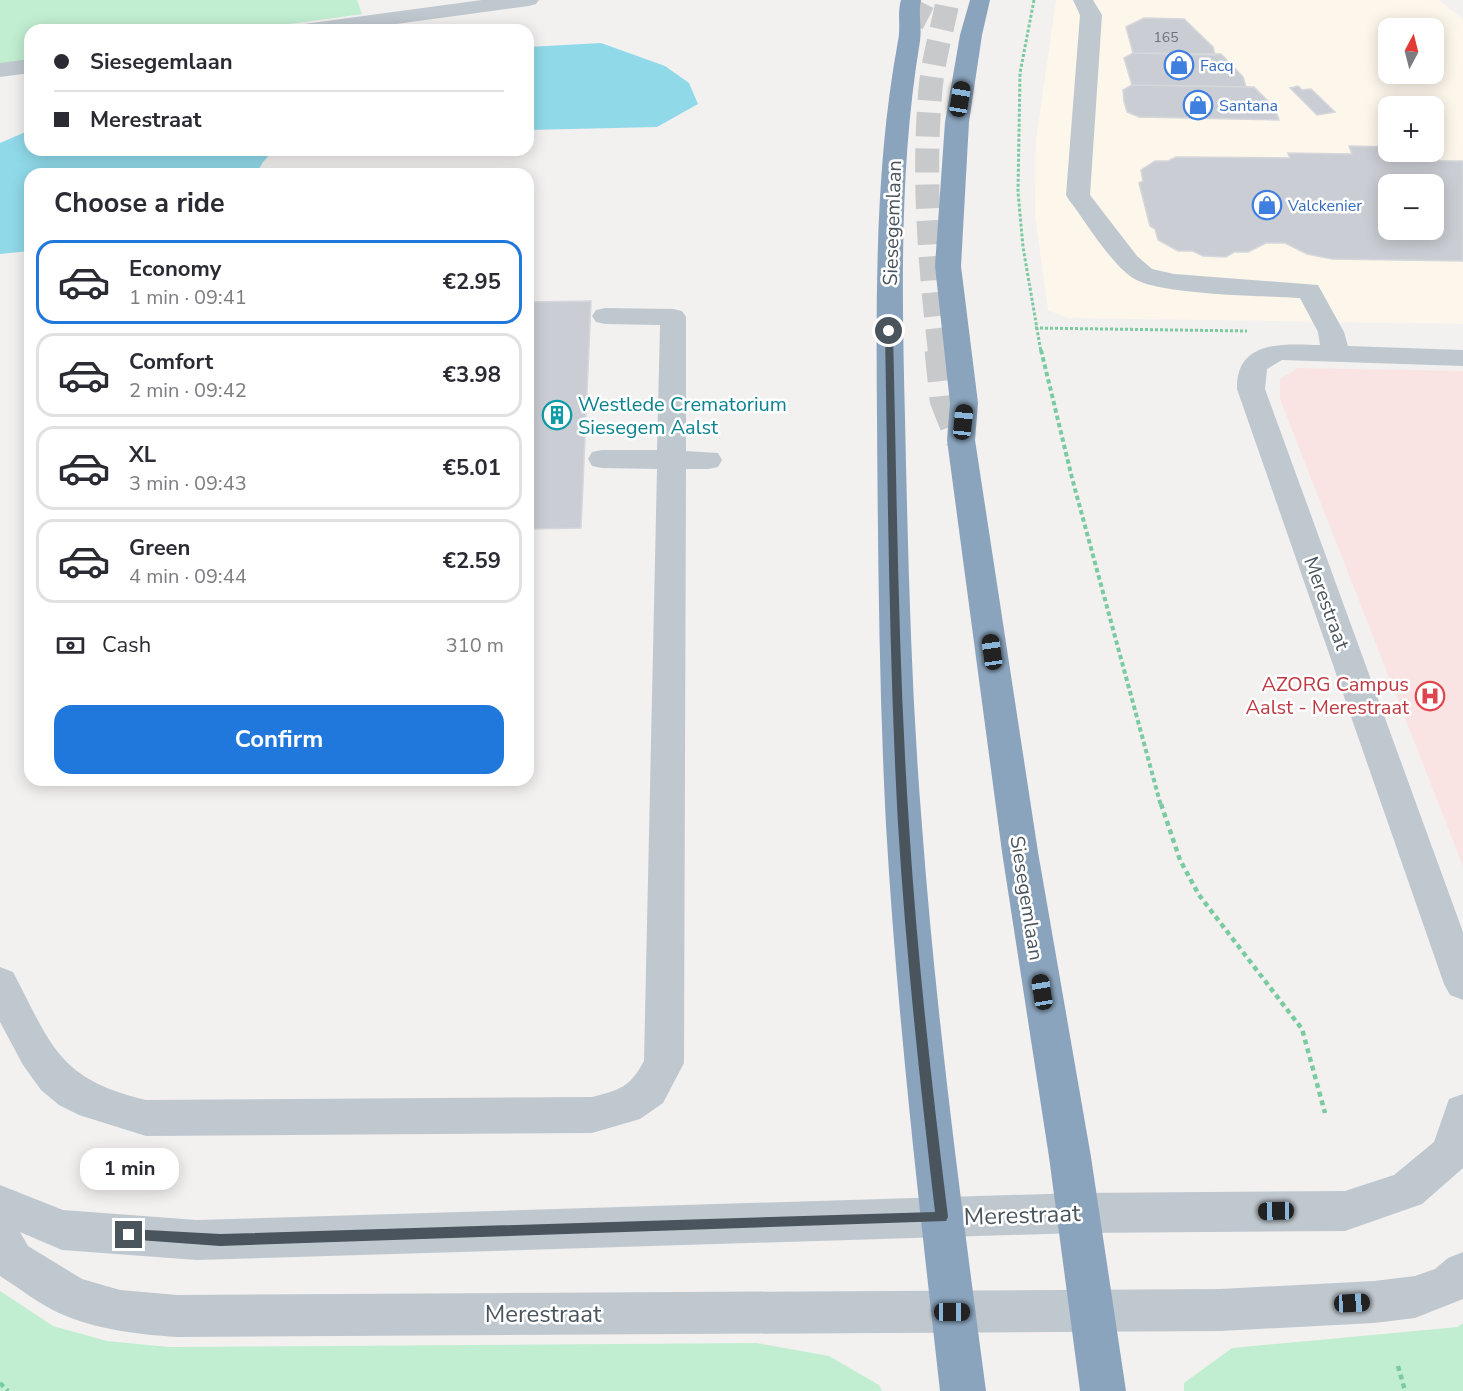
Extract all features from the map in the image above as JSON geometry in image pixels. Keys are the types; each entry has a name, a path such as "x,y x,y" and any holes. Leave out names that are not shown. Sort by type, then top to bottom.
{"highway":[{"name":"Siesegemlaan","path":"911,0 909,8 912,24 902,81 895,144 889,310 892,508 904,826 927,1092 963,1391"},
{"name":"Siesegemlaan","path":"980,0 971,35 957,122 948,266 964,403 961,441 1020,852 1093,1310 1103,1391"}],"street":[{"path":"349,24 530,0"},
{"path":"1083,0 1091,15 1078,195 1128,261 1143,274 1174,282 1309,291 1331,333 1336,351"},
{"path":"0,70 24,67"},
{"path":"0,983 42,1061 62,1085 104,1108 146,1118 592,1115 626,1106 649,1091 664,1063 672,317 605,316"},
{"name":"Merestraat","path":"1336,351 1382,342 1463,343"},
{"name":"Merestraat","path":"1463,358 1336,351 1280,352 1258,362 1250,376 1251,389 1463,984"},
{"path":"602,459 708,460"},
{"name":"Merestraat","path":"0,1204 62,1230 197,1240 942,1217 1345,1210 1407,1190 1416,1183 1451,1153 1463,1112"},
{"name":"Merestraat","path":"0,1239 13,1260 72,1297 120,1311 177,1316 1220,1310 1374,1302 1415,1297 1449,1284 1463,1273"}],"path":[{"path":"1034,0 1020,73 1018,192 1035,328 1072,478 1150,770 1180,860 1199,895 1230,938 1302,1029 1324,1113"},
{"path":"1035,328 1248,331"},
{"path":"1398,1366 1405,1391"},
{"path":"0,1383 8,1391"}],"shaded area":[{"path":"1056,0 1439,0 1463,19 1463,324 1068,318 1048,310 1035,214 1036,140"},
{"name":"AZORG Campus Aalst - Merestraat","path":"1298,368 1463,371 1463,866 1280,399 1280,379"}],"green space":[{"path":"0,0 357,0 362,14 290,24 24,24 24,61 0,64"},
{"path":"0,1291 53,1326 107,1341 169,1347 757,1343 829,1356 879,1385 882,1391 0,1391"},
{"path":"1463,1323 1463,1391 1184,1391 1184,1383 1232,1348 1458,1327"}],"water":[{"path":"601,43 665,66 689,83 698,104 657,127 534,130 534,47"},
{"path":"24,133 24,156 268,156 260,168 24,168 24,252 0,254 0,143"}],"building":[{"path":"1144,18 1184,19 1213,47 1215,55 1133,53 1126,27"},
{"name":"Facq","path":"1133,53 1221,54 1243,77 1246,87 1132,85 1124,58"},
{"name":"Santana","path":"1132,85 1254,87 1275,108 1279,120 1139,117 1127,112 1124,101 1123,90"},
{"path":"1298,86 1302,90 1311,89 1335,112 1317,115 1290,88"},
{"name":"Valckenier","path":"1349,146 1378,147 1378,162 1463,161 1463,261 1332,259 1307,254 1285,243 1266,243 1248,252 1234,252 1226,257 1203,256 1193,251 1178,251 1158,240 1155,229 1150,226 1139,183 1143,181 1141,170 1155,161 1168,161 1176,157 1290,158 1288,153 1352,154"},
{"name":"Westlede Crematorium Siesegem Aalst","path":"591,301 581,528 534,529 534,302"}],"tunnel":[{"path":"912,24 924,0"},
{"path":"940,352 933,288 927,159 931,83 948,0"},
{"path":"940,350 945,399 961,440"}],"place":[{"name":"Facq","path":"1179,65"},
{"name":"Santana","path":"1198,105"},
{"name":"Valckenier","path":"1267,205"},
{"name":"Westlede Crematorium Siesegem Aalst","path":"557,415"},
{"name":"AZORG Campus Aalst - Merestraat","path":"1430,696"}],"route":[{"path":"129,1235 220,1240 942,1217 927,1092 904,826 894,613 889,331"}]}
